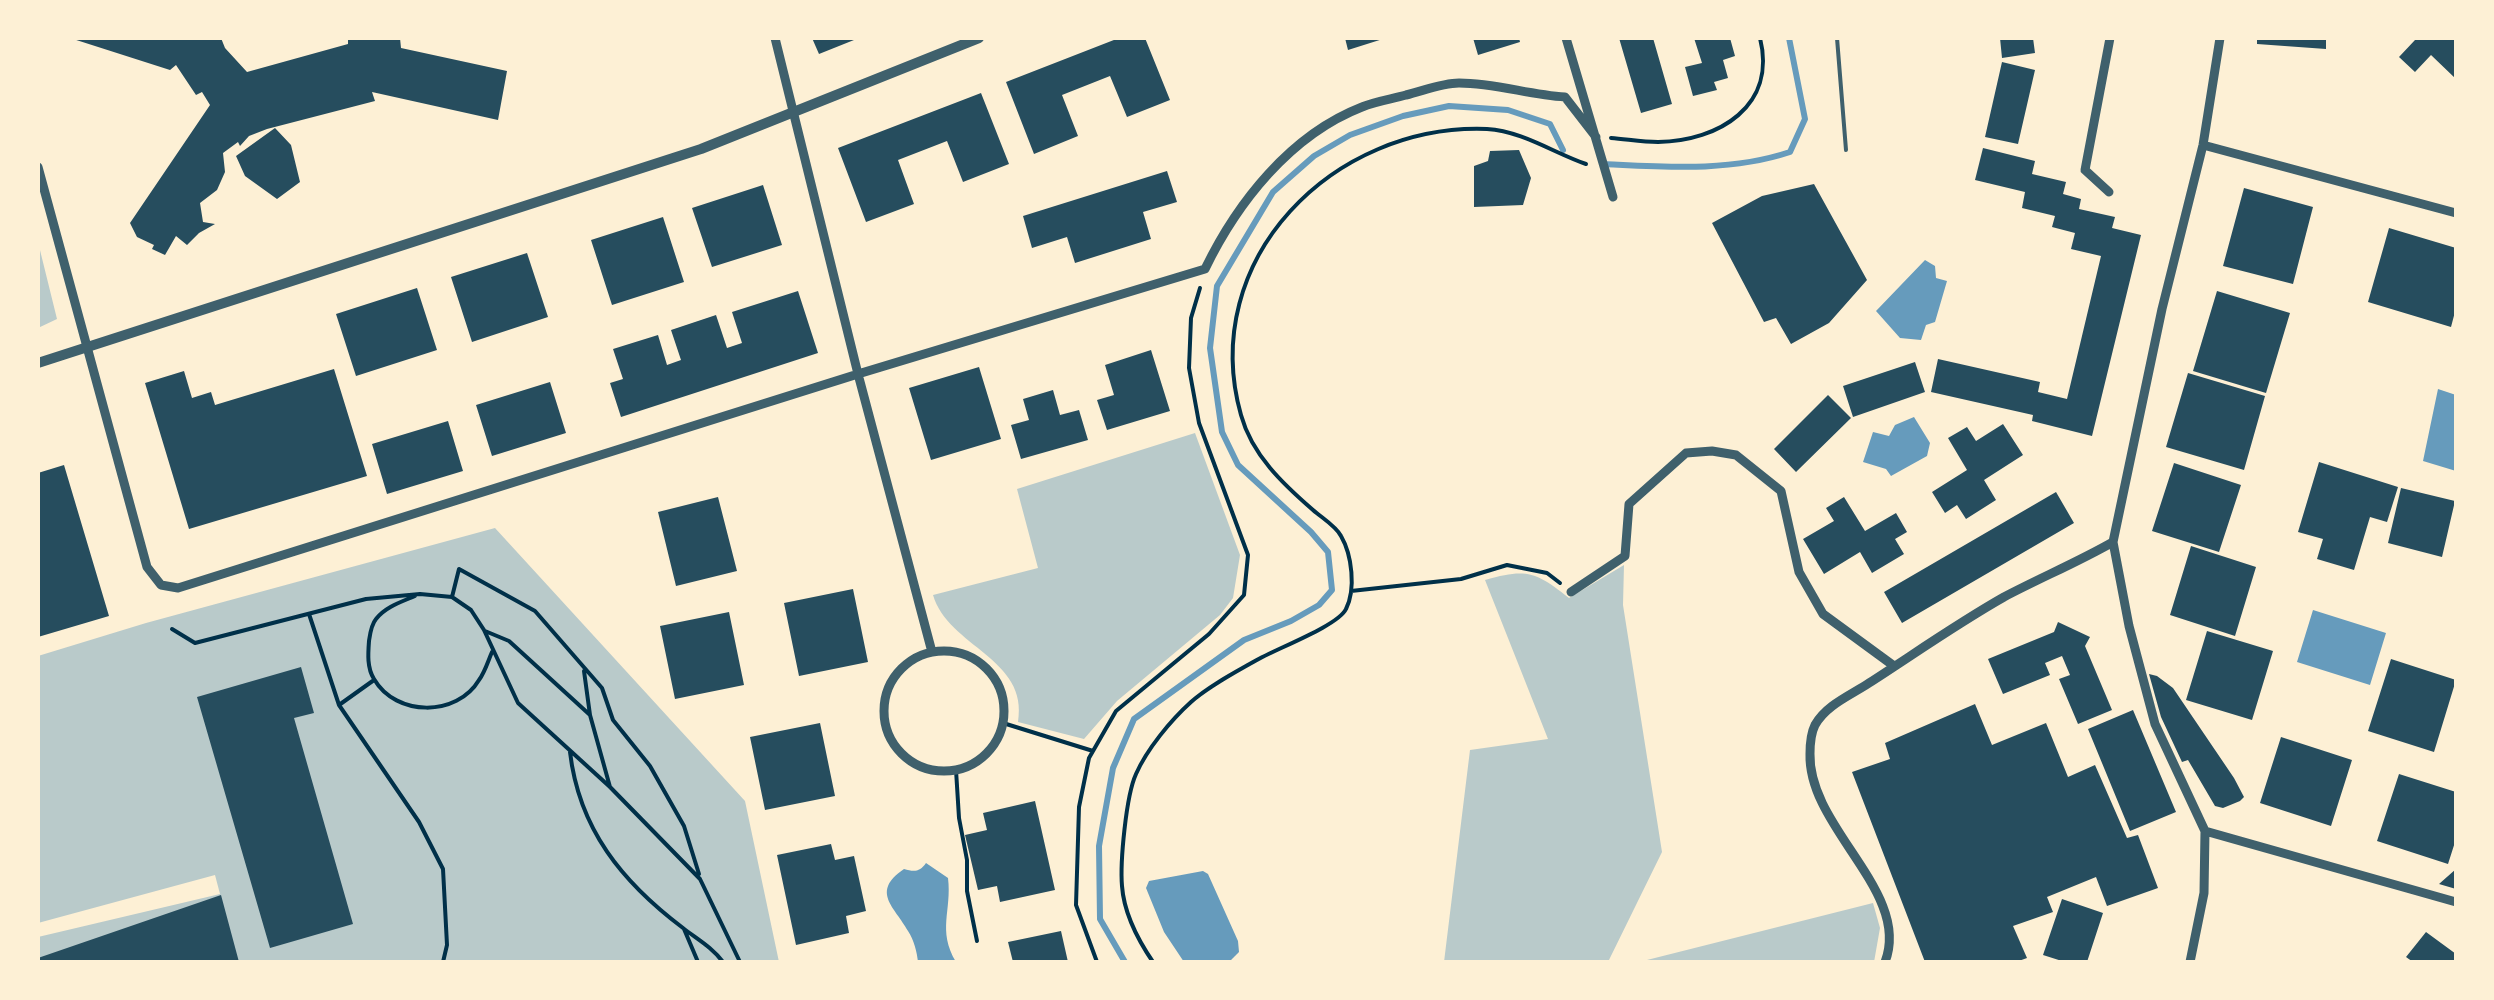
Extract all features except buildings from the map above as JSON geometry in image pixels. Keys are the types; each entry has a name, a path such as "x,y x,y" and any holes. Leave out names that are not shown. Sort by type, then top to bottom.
{"street":[{"path":"774,38 932,652"},
{"path":"38,364 700,150 979,38"},
{"path":"1566,38 1613,197"},
{"path":"2109,192 2085,170 2110,38"},
{"path":"2190,962 2204,893 2205,830 2154,724 2113,542 2162,310 2203,145 2220,38"},
{"path":"38,167 148,567 161,584 178,588 1205,269 1223,231 1252,190 1314,133 1361,107 1452,83 1488,84 1565,97 1596,137"},
{"path":"2203,145 2456,214"},
{"path":"1571,592 1625,556 1629,504 1686,453 1712,450 1736,455 1781,491 1799,572 1823,614 1894,666"},
{"path":"1885,962 1889,924 1870,882 1822,808 1813,782 1810,760 1814,726 1828,710 2006,597 2113,542"},
{"path":"951,650 985,666 997,681 1004,699 1003,723 999,737 974,764 956,770 935,770 915,764 899,750 886,722 887,691 897,673 913,659 951,650"},
{"path":"2205,830 2456,902"}],"lane":[{"path":"1837,38 1846,150"}],"path":[{"path":"1596,137 1659,142 1705,135 1736,119 1756,96 1764,57 1760,38"},
{"path":"1153,962 1136,936 1122,888 1125,832 1136,775 1161,736 1192,702 1252,662 1334,624 1345,611 1351,591 1350,560 1340,534 1265,464 1242,417 1234,365 1236,321 1248,275 1265,246 1309,191 1354,158 1397,141 1443,130 1491,129 1532,140 1550,151 1605,170"},
{"path":"1097,962 1076,906 1079,807 1093,750 1116,711 1209,634 1244,595 1248,556 1199,423 1189,368 1191,318 1205,269"},
{"path":"1351,591 1461,579 1508,565 1547,574 1571,592"},
{"path":"452,597 459,568 535,611 602,688 613,720 650,766 684,826 700,879 740,962"},
{"path":"420,594 390,606 374,621 368,660 374,680 394,699 407,705 438,708 456,703 479,681 493,649"},
{"path":"172,629 194,644 366,599 420,594 452,597 470,610 484,630 518,704 610,787 700,879"},
{"path":"309,614 339,705 419,822 443,869 443,962"},
{"path":"484,630 509,641 590,714"},
{"path":"584,671 590,714 610,787"},
{"path":"339,705 374,680"},
{"path":"1003,723 1093,750"},
{"path":"570,752 580,803 606,854 723,962"},
{"path":"956,770 959,818 968,860 967,891 977,942"},
{"path":"684,929 698,962"}],"shaded area":[{"path":"38,242 57,319 38,328"},
{"path":"1195,433 1240,555 1233,598 1220,615 1117,701 1084,739 1018,722 1018,700 1011,682 1000,667 954,628 933,595 1038,568 1017,489"},
{"path":"495,528 745,801 779,962 38,962 38,937 220,894 215,875 38,923 38,656"},
{"path":"1624,565 1623,605 1662,852 1608,962 1444,962 1470,750 1548,739 1485,580 1511,574 1530,575 1569,598"},
{"path":"1873,903 1880,928 1874,962 1639,962"}],"water":[{"path":"1925,260 1935,266 1936,278 1947,281 1935,322 1926,325 1921,340 1900,338 1876,311"},
{"path":"2438,389 2456,395 2456,471 2423,461"},
{"path":"1914,417 1930,443 1927,456 1891,476 1886,469 1863,462 1873,432 1889,436 1895,425"},
{"path":"2313,610 2386,633 2370,685 2297,662"},
{"path":"926,863 948,878 946,930 956,962 918,962 912,938 888,900 888,885 894,877 904,869 916,870"},
{"path":"1203,871 1208,874 1238,941 1239,952 1229,962 1184,962 1164,932 1146,888 1149,881"}],"waterway":[{"path":"1604,164 1721,165 1790,152 1805,119 1789,38"},
{"path":"1125,962 1100,919 1099,846 1113,768 1134,719 1244,640 1291,621 1319,605 1332,590 1328,552 1238,465 1222,432 1210,348 1217,286 1273,192 1314,156 1350,135 1403,116 1449,106 1508,110 1550,124 1563,150"}]}
